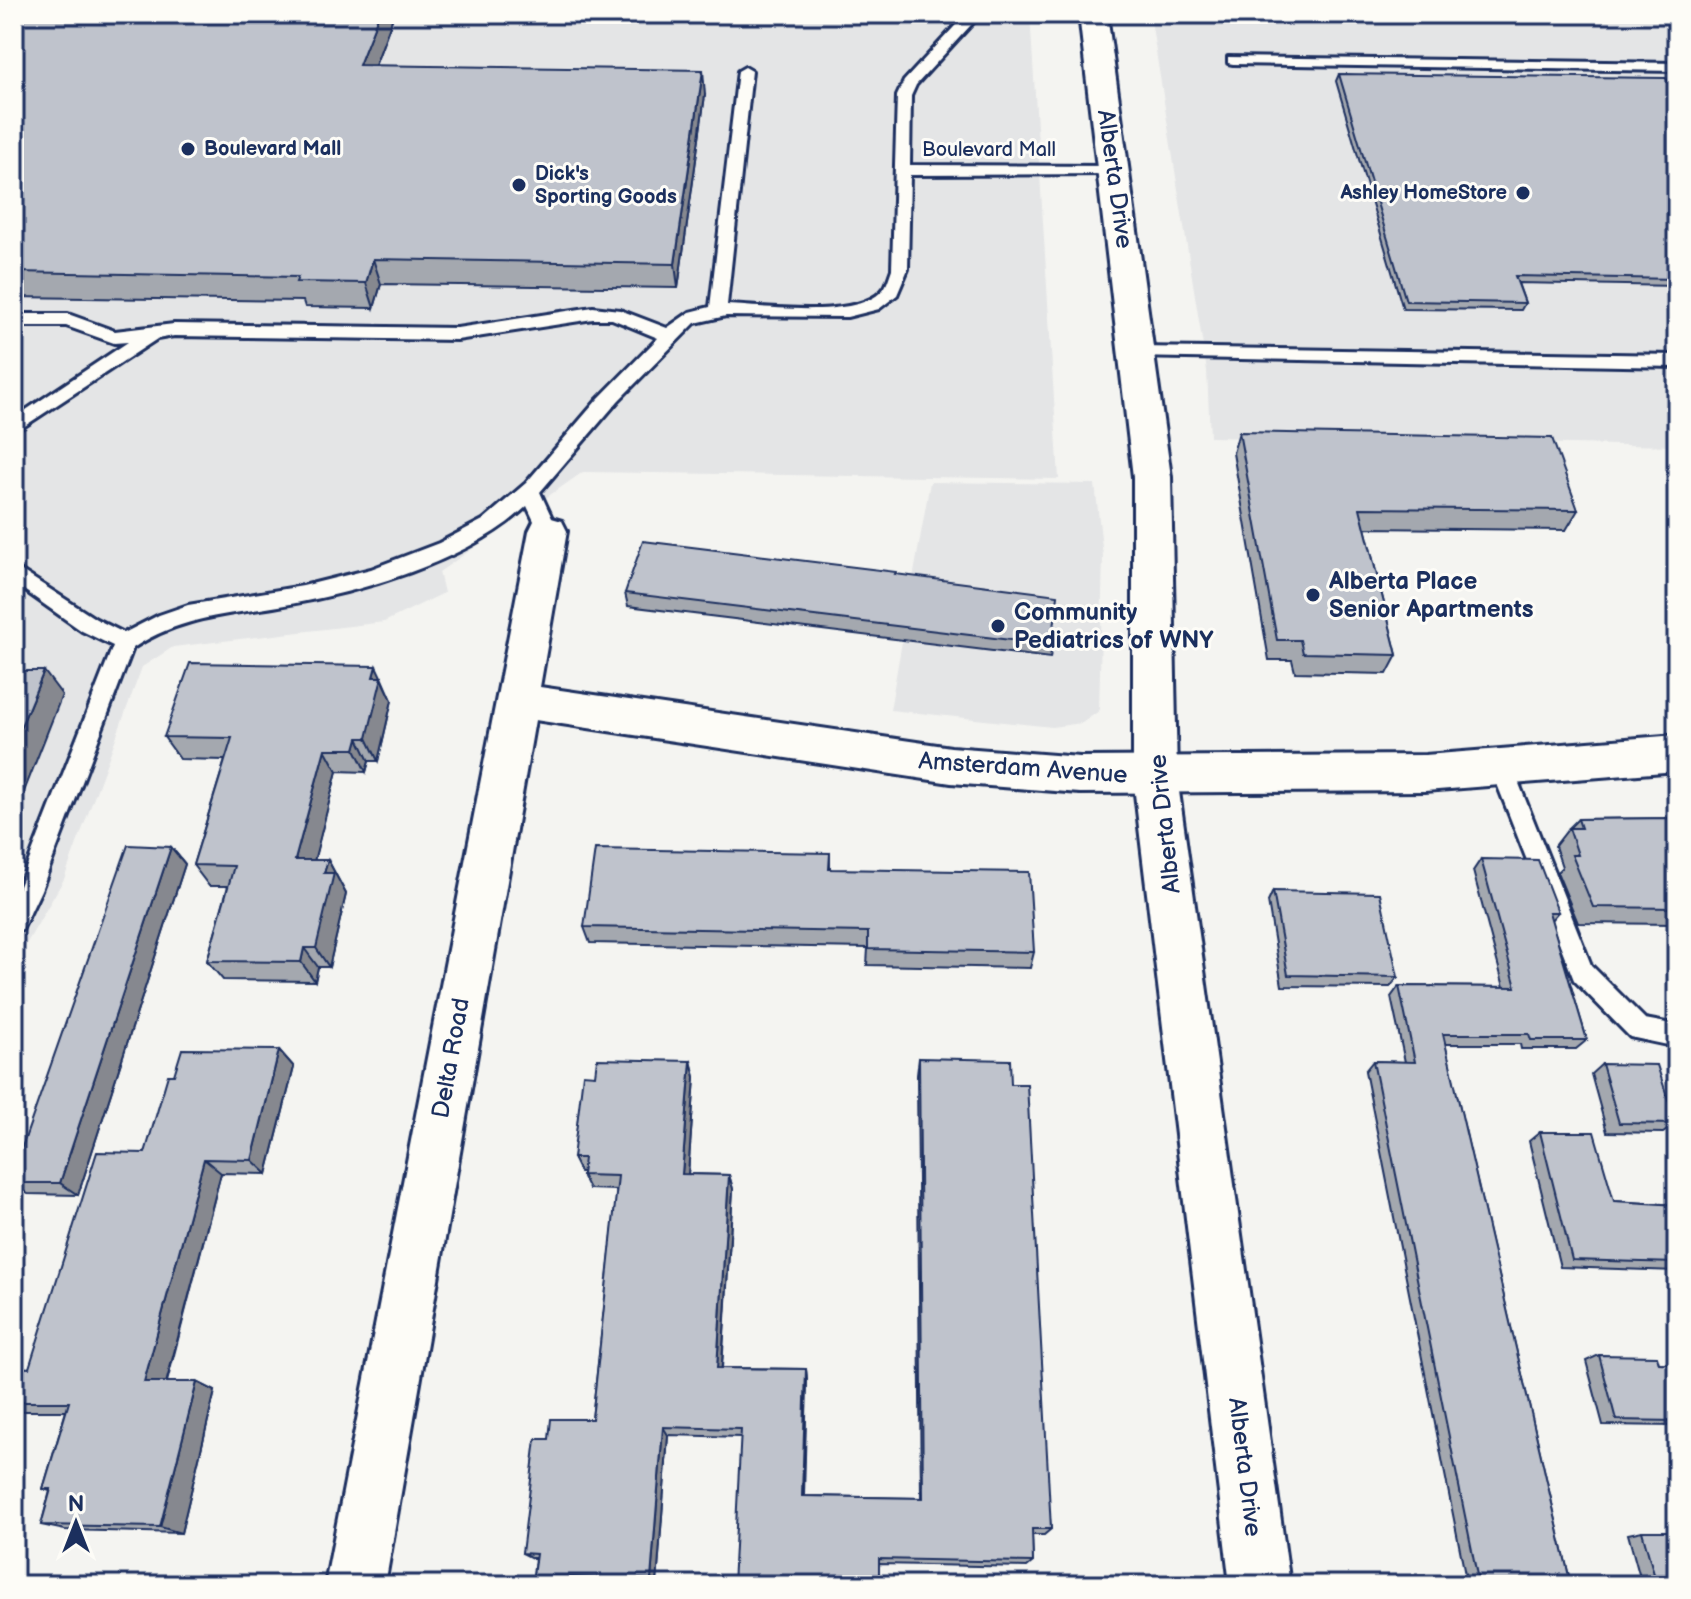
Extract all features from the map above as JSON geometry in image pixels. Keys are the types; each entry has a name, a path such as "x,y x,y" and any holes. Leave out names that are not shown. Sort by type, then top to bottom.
{"street":[{"name":"Alberta Drive","path":"1093,14 1152,477 1155,777 1260,1585"},
{"name":"Delta Road","path":"355,1585 517,700 538,510"},
{"name":"Amsterdam Avenue","path":"517,700 951,765 1155,777 1356,775 1677,753"}],"lane":[{"name":"Boulevard Mall","path":"974,14 909,84 904,96 903,170 1113,171"},
{"path":"1233,60 1677,67"},
{"path":"718,311 745,71"},
{"path":"14,923 30,890 125,643 146,627 167,617 301,595 413,562 493,523 538,510 670,336 695,316 718,311 838,314 873,305 889,295 899,283 903,170"},
{"path":"14,320 52,318 81,322 114,337 196,329 457,334 512,328 593,313 614,314 670,336"},
{"path":"14,427 152,334"},
{"path":"1138,353 1677,361"},
{"path":"14,573 89,625 125,643"},
{"path":"1501,766 1582,972 1639,1029 1677,1036"}],"shaded area":[{"path":"14,14 1030,14 1059,479 583,472 439,572 444,593 384,622 173,647 142,667 64,879 14,965"},
{"path":"1150,14 1677,14 1677,446 1210,437 1207,371"},
{"path":"930,482 1095,484 1103,556 1099,711 1082,723 1052,727 890,710"}],"building":[{"path":"14,14 379,14 359,65 703,70 675,264 373,259 366,283 296,282 298,277 14,272"},
{"name":"Ashley HomeStore","path":"1339,74 1666,78 1677,96 1677,279 1515,276 1525,303 1406,301"},
{"name":"Alberta Place Senior Apartments","path":"1239,432 1552,438 1578,510 1360,508 1397,655 1303,653 1300,640 1277,640"},
{"path":"643,541 1058,595 1052,645 625,593"},
{"path":"190,663 376,666 373,677 382,677 367,738 358,738 355,749 325,749 295,860 328,860 324,873 334,873 316,948 304,948 301,962 207,961 234,866 193,865 232,738 164,737"},
{"path":"14,671 44,671 14,743"},
{"path":"1677,818 1677,908 1593,907 1572,855 1578,855 1569,828 1581,828 1578,819"},
{"path":"128,845 171,847 60,1183 14,1183 14,1170"},
{"path":"595,849 830,853 829,869 1029,872 1034,952 868,949 868,932 584,927"},
{"path":"1481,859 1538,860 1558,912 1549,912 1587,1040 1531,1040 1529,1034 1443,1034 1571,1585 1479,1585 1373,1061 1415,1062 1399,986 1516,987"},
{"path":"1273,891 1380,893 1398,977 1288,975"},
{"path":"182,1049 279,1050 252,1160 204,1159 144,1382 197,1382 160,1527 41,1525 51,1489 43,1489 69,1402 14,1402 14,1367 29,1368 97,1152 145,1153 168,1075 174,1075"},
{"path":"919,1058 1010,1060 1011,1084 1027,1084 1051,1529 1032,1529 1033,1562 879,1559 879,1585 733,1585 741,1429 663,1427 651,1579 533,1576 536,1554 522,1553 536,1439 549,1439 551,1419 592,1419 618,1176 582,1175 584,1158 573,1158 583,1074 595,1075 597,1059 691,1061 682,1174 729,1175 717,1368 806,1369 802,1496 923,1498"},
{"path":"1602,1064 1657,1065 1676,1124 1619,1123"},
{"path":"1540,1132 1594,1132 1614,1201 1677,1205 1677,1263 1572,1260"},
{"path":"1599,1355 1657,1356 1659,1363 1677,1364 1677,1421 1616,1420"},
{"path":"1642,1531 1677,1531 1677,1585 1657,1585"}],"place":[{"name":"Boulevard Mall","path":"188,149"},
{"name":"Dick's Sporting Goods","path":"519,185"},
{"name":"Ashley HomeStore","path":"1523,193"},
{"name":"Alberta Place Senior Apartments","path":"1313,595"},
{"name":"Community Pediatrics of WNY","path":"998,626"}]}
